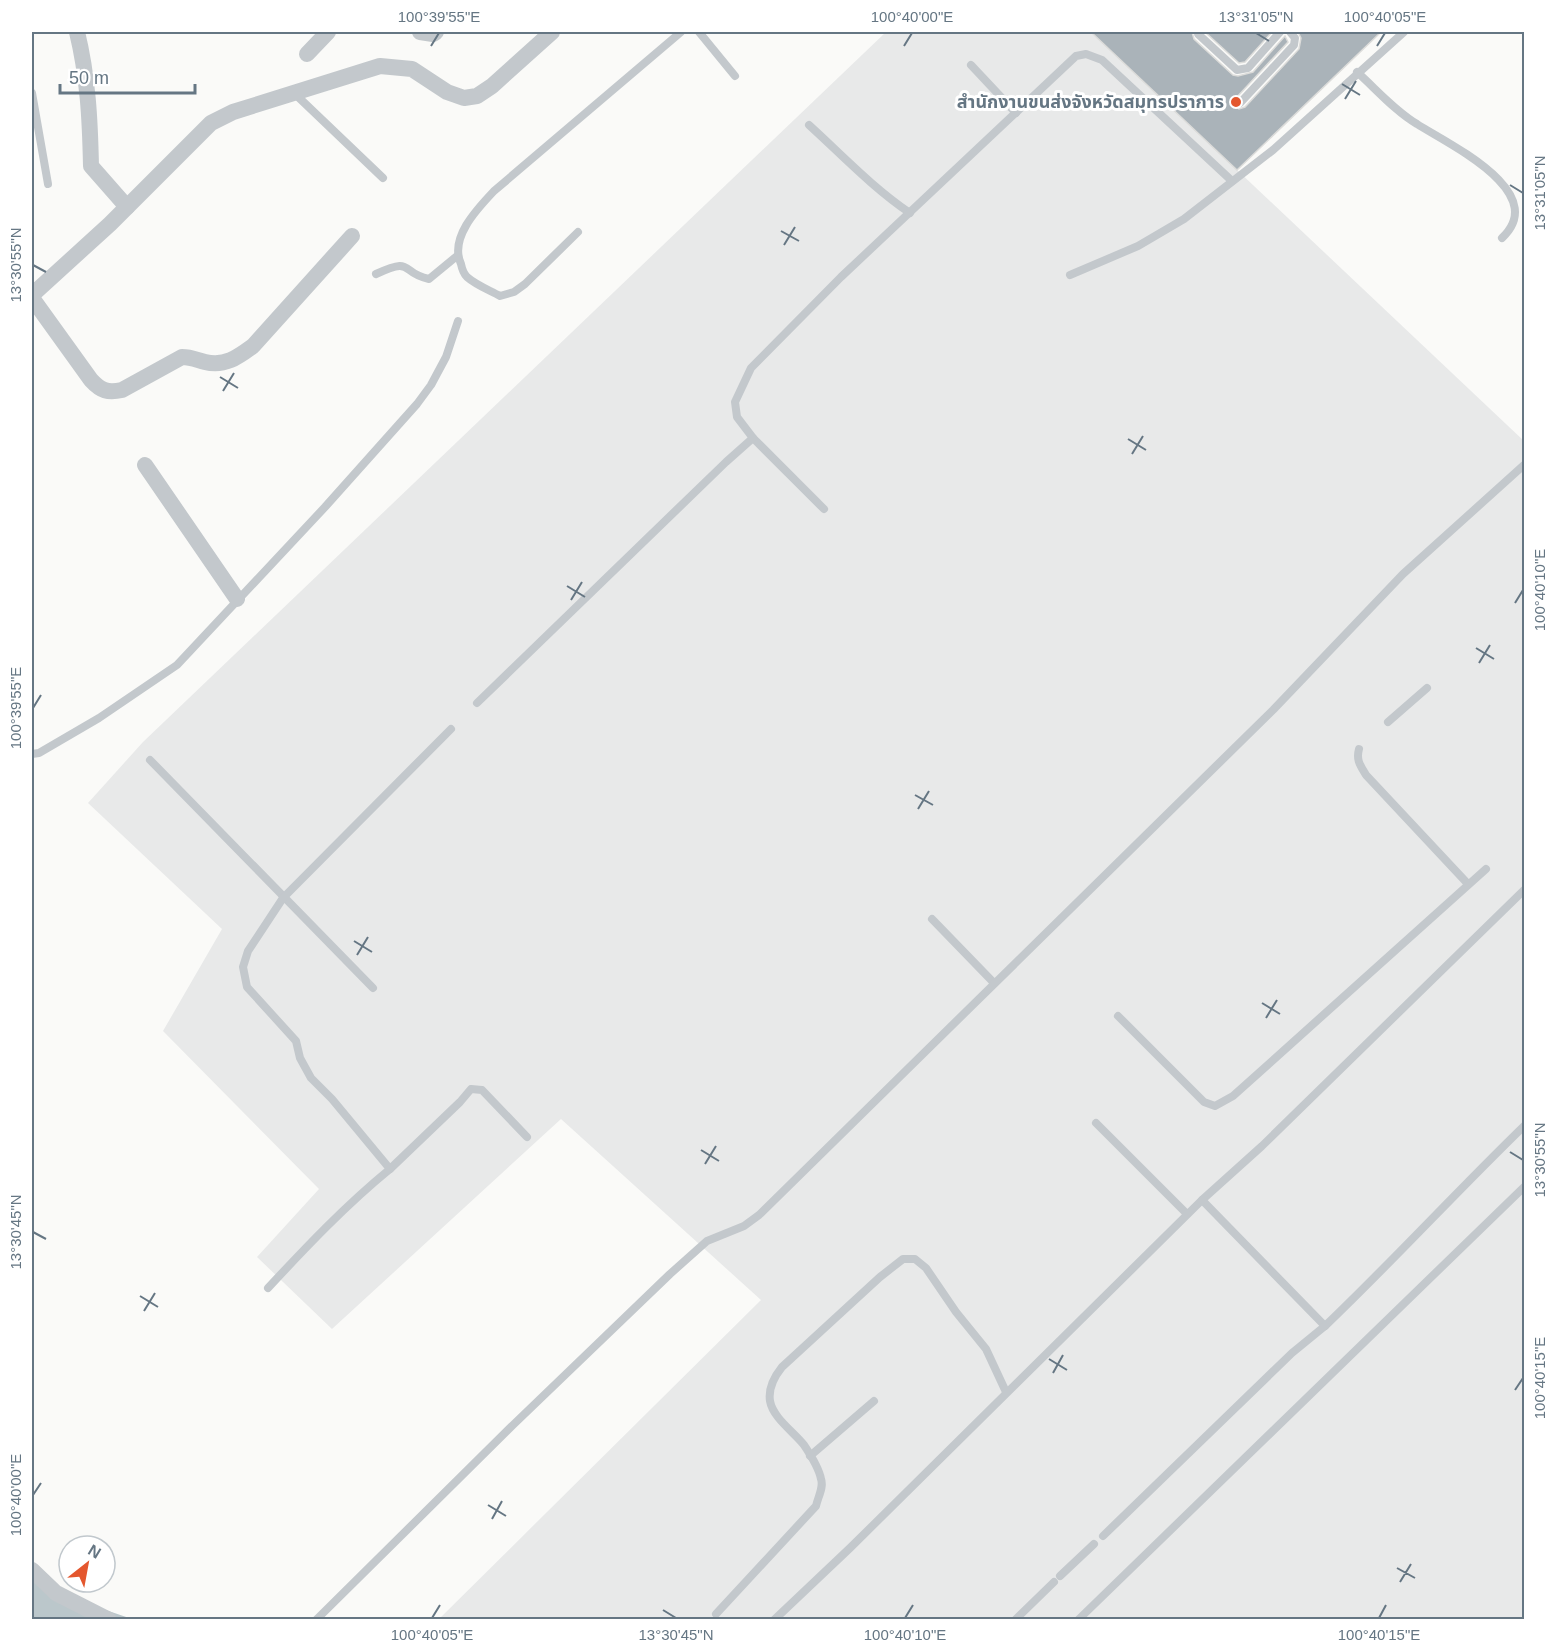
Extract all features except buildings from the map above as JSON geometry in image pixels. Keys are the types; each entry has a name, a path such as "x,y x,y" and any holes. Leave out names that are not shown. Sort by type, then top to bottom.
{"street":[{"path":"77,32 89,102 91,166 127,207"},
{"path":"307,54 328,32"},
{"path":"420,32 433,34 436,32"},
{"path":"352,237 253,346 234,360 207,363 191,357 182,357 122,390 112,392 99,390 32,297 211,123 233,112 380,66 412,69 447,92 464,98 477,96 492,86 552,32"},
{"path":"145,465 237,599"},
{"path":"32,1570 56,1593 109,1620"}],"lane":[{"path":"578,232 525,284 514,292 500,296 465,276 457,256 463,231 473,214 494,191 681,32"},
{"path":"699,32 735,76"},
{"path":"1198,32 1237,70 1248,68 1280,32"},
{"path":"1239,103 1294,45 1295,39 1290,32"},
{"path":"1070,275 1138,246 1164,232 1273,150 1404,32"},
{"path":"824,509 753,438 737,417 735,402 751,368 841,277 1076,56 1086,54 1102,60 1232,181"},
{"path":"971,65 1016,113"},
{"path":"1357,72 1415,123 1472,157 1510,192 1516,211 1510,231 1502,238"},
{"path":"32,93 48,184"},
{"path":"294,93 383,178"},
{"path":"808,125 854,165 874,186 910,213"},
{"path":"376,274 396,265 403,265 423,278 429,279 457,256"},
{"path":"32,754 39,753 99,718 177,665 325,507 417,404 431,385 446,357 458,321"},
{"path":"477,703 753,438"},
{"path":"316,1620 670,1274 707,1241 744,1226 759,1215 1273,710 1403,574 1524,465"},
{"path":"1388,722 1427,688"},
{"path":"390,1169 332,1098 312,1078 300,1058 296,1041 247,987 243,967 248,951 283,898 451,729"},
{"path":"1359,749 1358,763 1366,775 1468,885"},
{"path":"150,760 373,988"},
{"path":"1118,1016 1204,1102 1215,1106 1233,1096 1486,868"},
{"path":"774,1620 850,1548 1187,1214 1262,1146 1524,890"},
{"path":"932,919 994,983"},
{"path":"268,1288 328,1223 390,1169 471,1089 482,1090 527,1137"},
{"path":"1096,1123 1187,1214"},
{"path":"1103,1536 1292,1353 1374,1280 1475,1173 1524,1126"},
{"path":"1078,1620 1524,1188"},
{"path":"1202,1200 1324,1326"},
{"path":"716,1614 816,1506 821,1489 822,1479 804,1445 770,1404 773,1380 782,1367 903,1258 915,1260 926,1268 956,1312 986,1349 1006,1392"},
{"path":"810,1456 874,1401"},
{"path":"1015,1620 1094,1544"}],"shaded area":[{"path":"886,32 1091,32 1524,441 1524,1619 439,1619 761,1300 561,1119 332,1329 257,1257 319,1189 163,1031 222,929 88,803 143,742"},
{"path":"32,1567 57,1594 132,1619 32,1619"}],"place":[{"name":"สำนักงานขนส่งจังหวัดสมุทรปราการ","path":"1236,102"}]}
